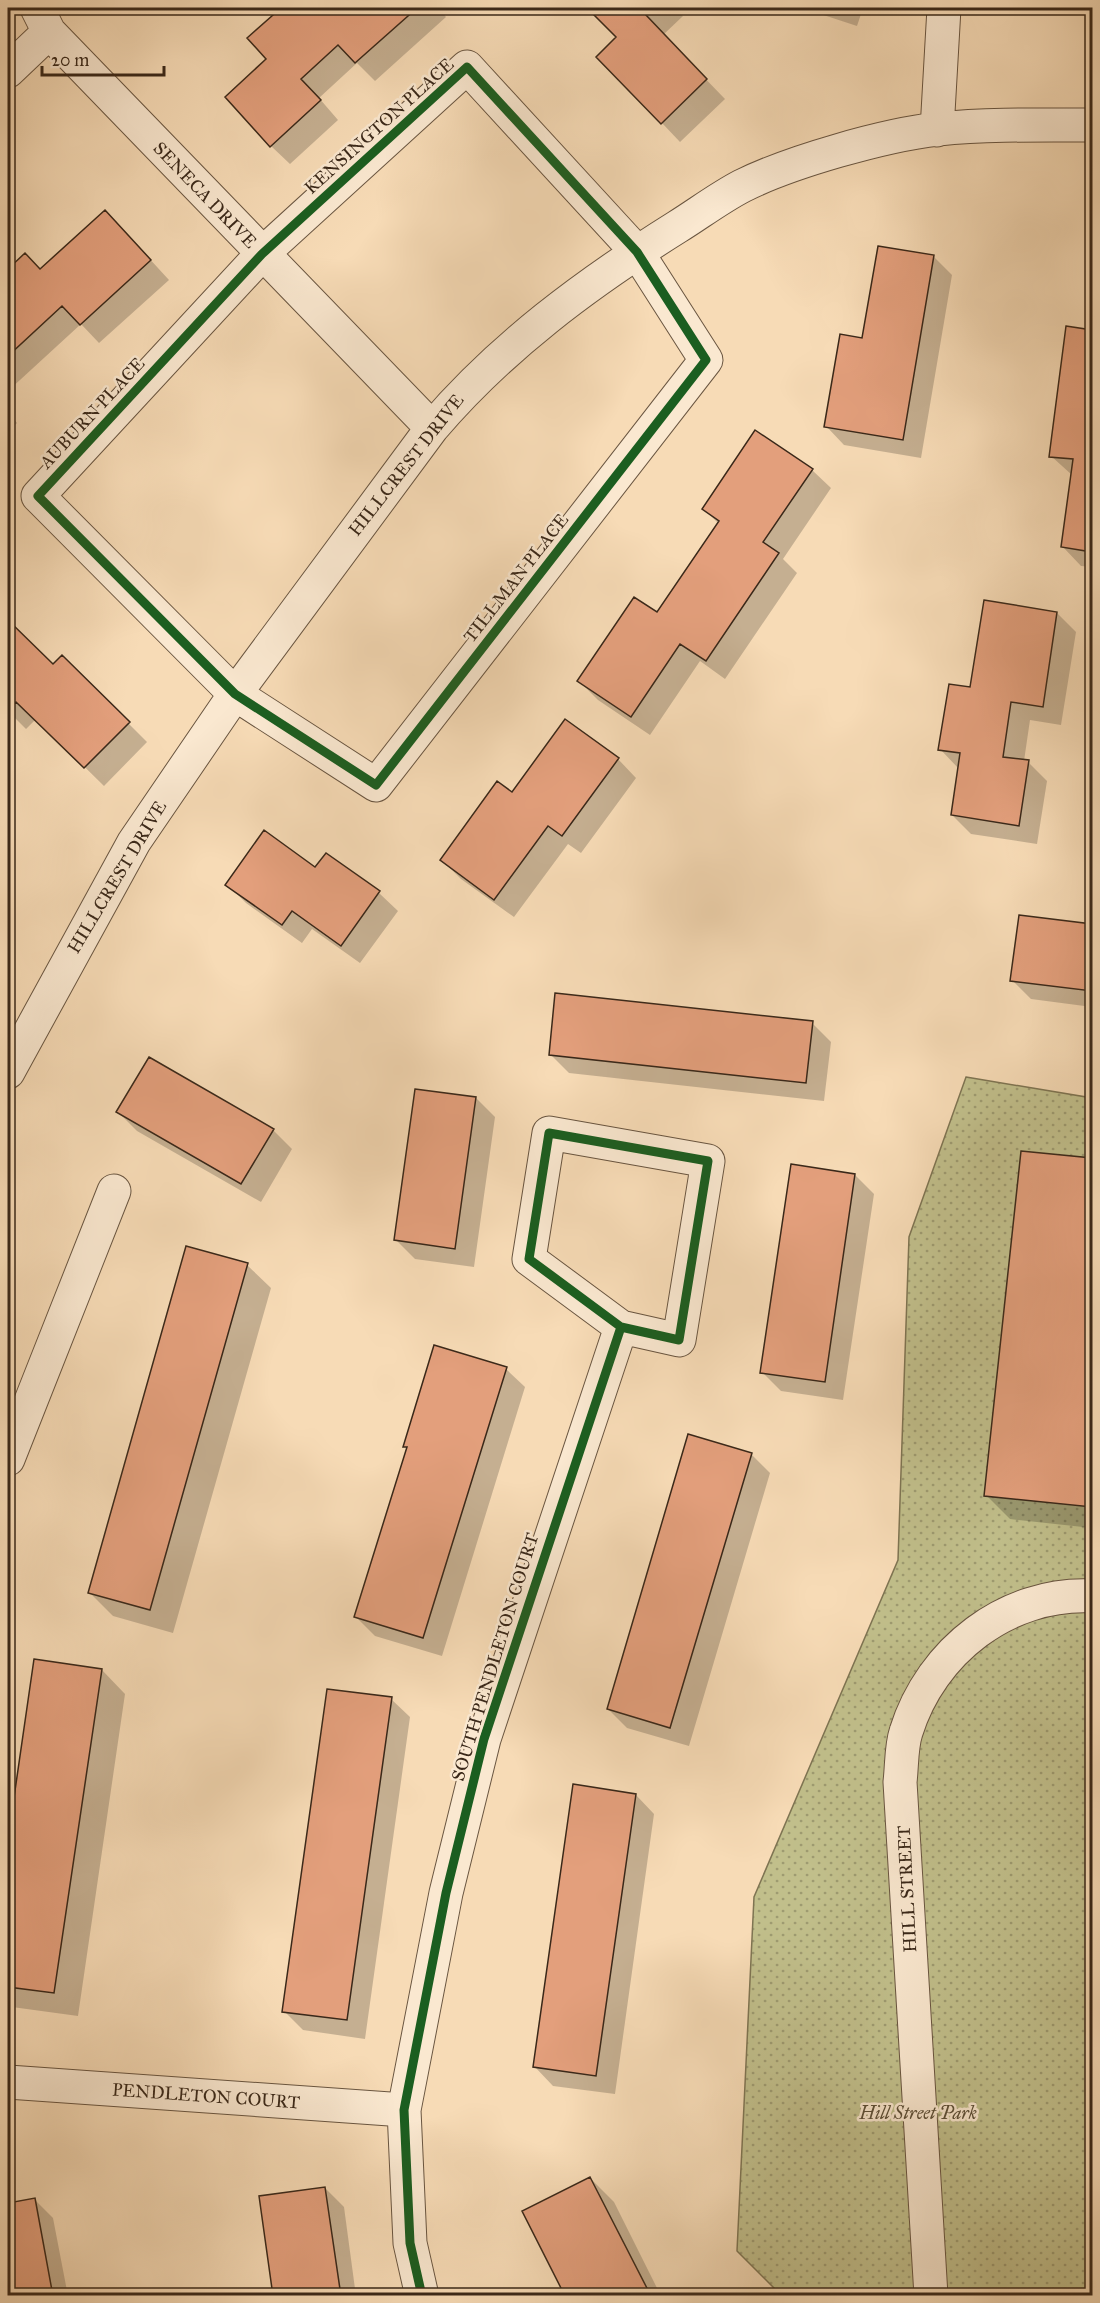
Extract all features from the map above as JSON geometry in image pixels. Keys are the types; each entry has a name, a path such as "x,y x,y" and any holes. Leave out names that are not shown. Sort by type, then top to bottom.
{"street":[{"path":"937,130 944,8"},
{"path":"8,71 43,20"},
{"name":"SENECA DRIVE","path":"43,20 261,254 432,428"},
{"name":"KENSINGTON PLACE","path":"261,254 467,67 637,252"},
{"name":"HILLCREST DRIVE","path":"10,1062 134,842 235,694 432,428 466,387 554,310 637,252 743,186 818,157 937,130 1023,124 1092,125"},
{"name":"TILLMAN PLACE","path":"235,694 376,784 706,360 637,252"},
{"name":"AUBURN PLACE","path":"235,694 38,496 261,254"},
{"path":"549,1133 708,1161 679,1340 621,1327 529,1259 549,1133"},
{"path":"8,1459 114,1191"},
{"name":"SOUTH PENDLETON COURT","path":"422,2295 410,2243 404,2110 446,1893 484,1739 621,1327"},
{"name":"HILL STREET","path":"931,2295 900,1782 905,1733 926,1689 949,1655 989,1621 1035,1601 1092,1596"},
{"name":"PENDLETON COURT","path":"8,2082 404,2110"}],"green space":[{"name":"Hill Street Park","path":"966,1077 1092,1098 1092,2295 781,2295 737,2251 754,1897 898,1560 909,1237"}],"building":[{"path":"281,8 310,8 313,10 316,8 417,8 355,63 338,45 301,79 321,100 270,147 225,97 266,59 247,38"},
{"path":"587,8 654,8 646,15 707,79 661,124 596,57 616,37"},
{"path":"105,210 151,260 80,325 62,306 8,356 8,269 25,253 40,269"},
{"path":"878,246 934,255 903,440 824,427 840,334 862,338"},
{"path":"1066,326 1092,330 1092,552 1061,547 1073,459 1049,457"},
{"path":"755,430 813,469 763,542 779,553 706,661 680,644 631,717 577,681 634,597 657,612 719,521 702,509"},
{"path":"984,600 1057,612 1043,707 1011,702 1003,757 1029,760 1019,826 951,815 960,753 938,750 949,684 970,687"},
{"path":"8,620 53,664 62,655 130,722 84,768 16,702 8,710"},
{"path":"565,719 619,758 562,836 548,826 494,900 440,860 497,781 512,792"},
{"path":"264,830 315,867 326,853 380,891 341,946 292,911 282,925 225,885"},
{"path":"1019,915 1092,924 1092,991 1010,981"},
{"path":"555,993 813,1021 806,1083 549,1055"},
{"path":"149,1057 274,1129 241,1184 116,1112"},
{"path":"415,1089 476,1097 455,1249 394,1240"},
{"path":"1021,1151 1092,1158 1092,1507 984,1496"},
{"path":"791,1164 855,1174 825,1382 760,1373"},
{"path":"186,1246 248,1263 150,1610 88,1593"},
{"path":"434,1345 507,1367 423,1638 354,1617 407,1447 403,1447"},
{"path":"688,1434 752,1453 670,1728 607,1709"},
{"path":"34,1659 102,1669 54,1993 8,1987 8,1839"},
{"path":"327,1689 392,1697 347,2020 282,2012"},
{"path":"573,1784 636,1794 596,2076 533,2067"},
{"path":"590,2177 651,2296 565,2296 522,2211"},
{"path":"325,2187 341,2296 273,2296 259,2196"},
{"path":"35,2198 53,2296 8,2296 8,2203"}],"cycle path":[{"path":"467,67 637,252 706,360 376,785 235,694 38,496 262,254 467,67"},
{"path":"422,2296 410,2243 404,2110 446,1893 484,1739 621,1327 679,1340 708,1161 549,1133 529,1259 621,1327"}]}
